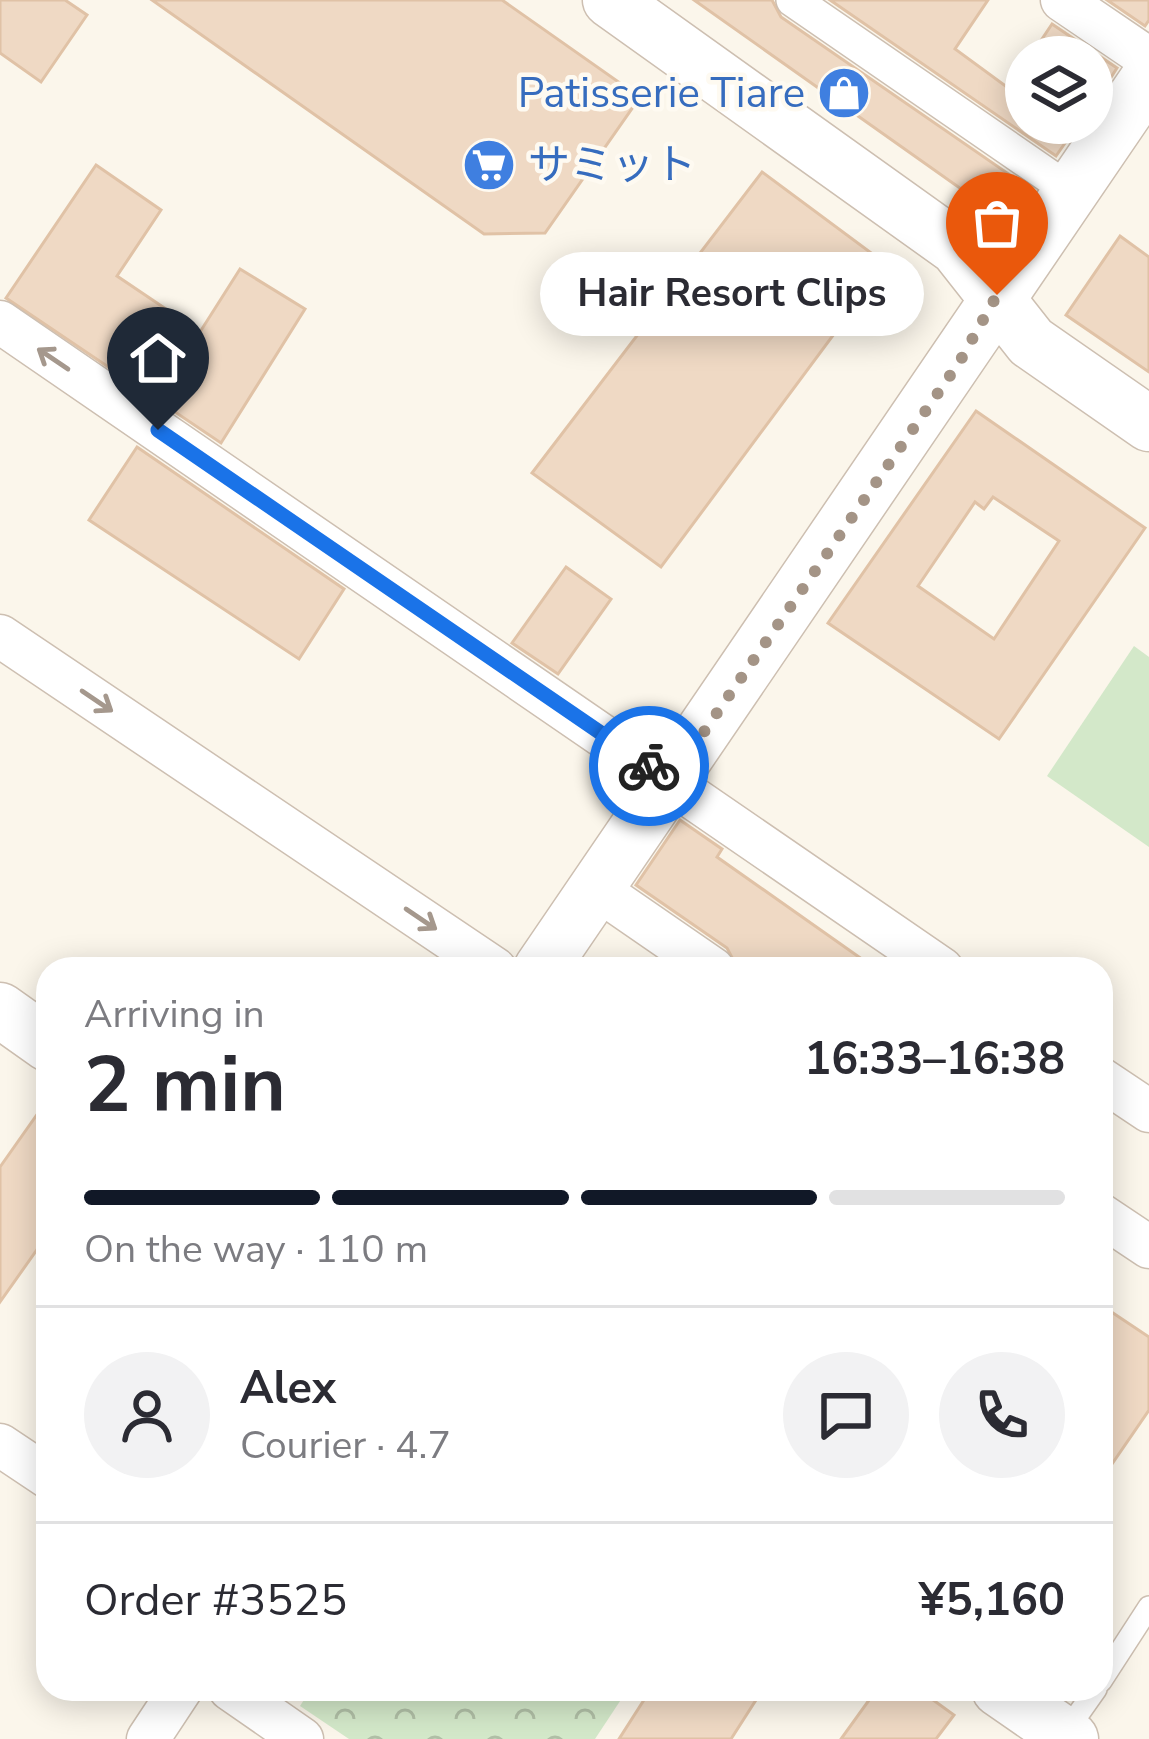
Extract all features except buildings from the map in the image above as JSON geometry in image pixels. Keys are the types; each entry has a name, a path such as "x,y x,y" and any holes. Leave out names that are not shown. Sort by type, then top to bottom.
{"street":[{"path":"610,0 957,248 1031,343 1149,424"},
{"path":"793,0 1070,190"},
{"path":"1062,0 1149,59"},
{"path":"550,957 1149,77"},
{"path":"0,322 925,957"},
{"path":"0,636 477,957"},
{"path":"597,889 696,957"},
{"path":"0,1010 36,1036"},
{"path":"1113,1086 1149,1112"},
{"path":"1113,1223 1149,1247"},
{"path":"0,1444 36,1469"},
{"path":"148,1739 173,1701"},
{"path":"247,1701 302,1739"},
{"path":"1016,1701 1068,1737"}],"lane":[{"path":"1113,1662 1149,1607"},
{"path":"1068,1737 1089,1701"}],"green space":[{"path":"1134,646 1149,657 1149,847 1047,776"},
{"path":"303,1701 620,1701 595,1739 349,1739 300,1706"}],"way so far":[{"path":"649,766 670,781 960,361 997,295"}],"place":[{"name":"Patisserie Tiare","path":"844,93"},
{"name":"サミット","path":"489,165"},
{"name":"Hair Resort Clips","path":"997,295"}],"route":[{"path":"158,430 649,766"}]}
